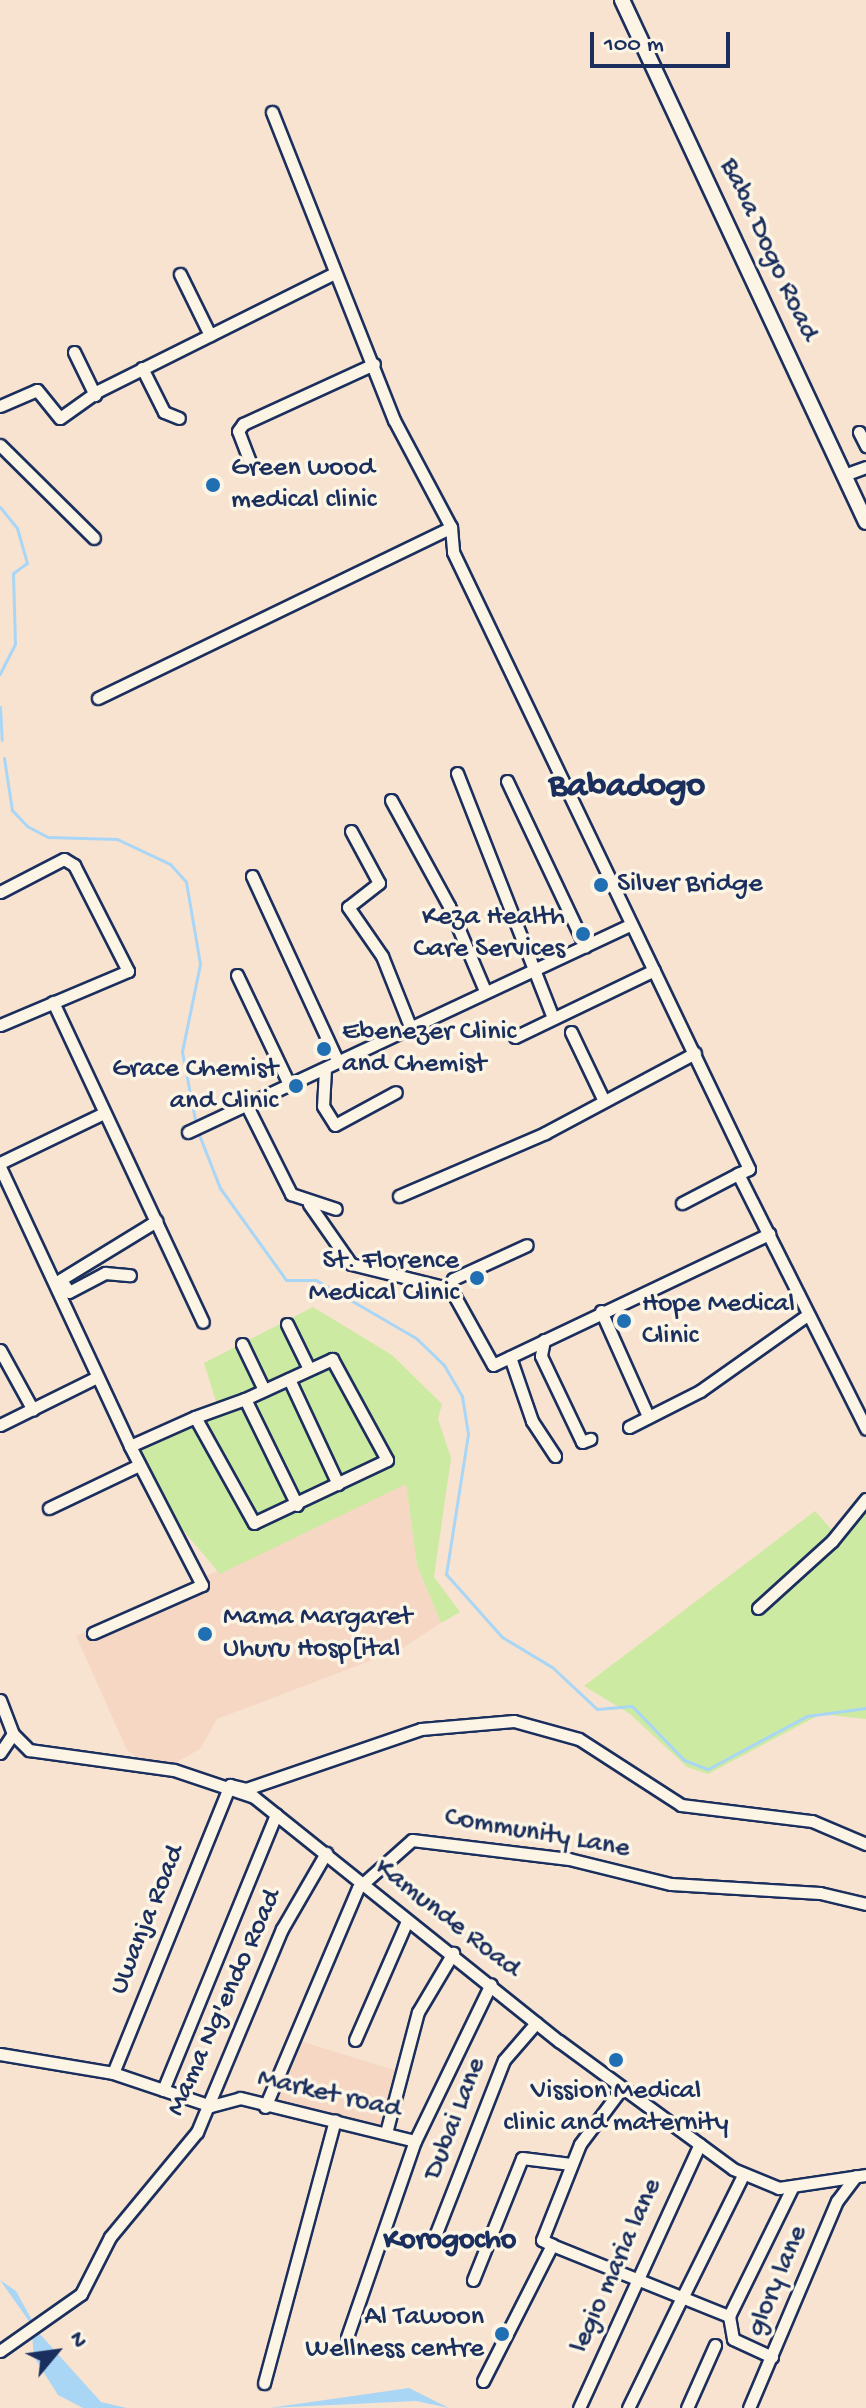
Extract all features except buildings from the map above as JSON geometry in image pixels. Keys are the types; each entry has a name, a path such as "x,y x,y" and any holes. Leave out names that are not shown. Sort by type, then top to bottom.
{"street":[{"name":"Baba Dogo Road","path":"622,0 866,522"},
{"path":"272,112 333,274 451,527 453,552 629,925 695,1053 749,1169 682,1203"},
{"path":"180,274 210,335"},
{"path":"0,406 37,390 60,418 142,368 333,274"},
{"path":"74,352 95,395"},
{"path":"250,462 238,431 243,424 374,364"},
{"path":"142,368 164,412 179,418"},
{"path":"859,432 866,446"},
{"path":"0,445 94,538"},
{"path":"844,475 866,467"},
{"path":"98,698 451,527"},
{"path":"457,773 489,839 489,863 553,1018"},
{"path":"507,781 585,946"},
{"path":"391,800 449,906 485,991"},
{"path":"351,831 379,883 348,907 382,956 411,1029"},
{"path":"0,892 64,859 74,865 128,971 0,1025"},
{"path":"252,876 338,1062"},
{"path":"190,1131 629,925"},
{"path":"515,1037 654,970"},
{"path":"237,975 290,1086"},
{"path":"53,1002 203,1322"},
{"path":"571,1032 604,1101"},
{"path":"399,1196 604,1101 695,1053"},
{"path":"325,1069 323,1106 335,1125 396,1092"},
{"path":"246,1104 291,1194 336,1209"},
{"path":"93,1633 202,1585 139,1465 97,1377 58,1281 0,1167 104,1113"},
{"path":"738,1174 806,1316 866,1429"},
{"path":"309,1204 351,1264 448,1289 490,1351"},
{"path":"58,1281 156,1221"},
{"path":"448,1289 493,1365 601,1311 769,1234"},
{"path":"448,1289 453,1279 527,1245"},
{"path":"58,1281 69,1292 105,1273 130,1275"},
{"path":"601,1311 647,1414"},
{"path":"629,1427 647,1414 700,1391 806,1316"},
{"path":"287,1324 309,1369"},
{"path":"544,1340 541,1356 582,1442 590,1439"},
{"path":"242,1344 264,1390"},
{"path":"0,1350 33,1410"},
{"path":"510,1357 532,1421 555,1456"},
{"path":"130,1446 195,1417 245,1399 309,1369 337,1361 387,1460 297,1505 250,1520 195,1417"},
{"path":"0,1425 97,1377"},
{"path":"289,1379 338,1484"},
{"path":"245,1399 297,1505"},
{"path":"49,1508 139,1465"},
{"path":"758,1608 866,1499"},
{"path":"0,1700 13,1734 0,1753"},
{"path":"230,1785 253,1787 421,1729 514,1721 579,1739 650,1791 690,1809 726,1806 812,1821 866,1844"},
{"name":"Kamunde Road","path":"13,1734 39,1752 131,1762 230,1785 276,1814 407,1921 453,1953 536,2023 743,2175 793,2186 861,2175"},
{"name":"Uwanja Road","path":"113,2073 230,1785"},
{"path":"163,2090 276,1814"},
{"name":"Community Lane","path":"265,2107 361,1883 398,1847 426,1839 569,1859 671,1884 824,1894 866,1904"},
{"name":"Mama Ng'endo Road","path":"0,2351 52,2319 87,2287 110,2237 160,2182 211,2106 282,1929 326,1853"},
{"path":"355,2040 407,1921"},
{"path":"387,2129 418,2012 453,1953"},
{"path":"347,2337 415,2141 491,1984"},
{"name":"Dubai Lane","path":"433,2241 504,2060 536,2023"},
{"name":"Market road","path":"0,2054 113,2073 211,2106 240,2098 265,2107 387,2129 415,2141"},
{"path":"622,2088 605,2102 571,2164 542,2240 729,2316"},
{"path":"264,2383 335,2120"},
{"name":"legio maria lane","path":"579,2408 700,2144"},
{"path":"473,2280 522,2158 571,2164"},
{"path":"628,2408 743,2175"},
{"name":"glory lane","path":"749,2408 837,2201 861,2175"},
{"path":"772,2357 733,2339 729,2316 793,2186"},
{"path":"483,2381 552,2245"},
{"path":"687,2408 715,2345"}],"shaded area":[{"path":"406,1484 417,1565 441,1623 401,1649 217,1719 200,1749 173,1764 152,1768 127,1750 76,1636"},
{"path":"300,2041 397,2071 381,2127 273,2103"}],"green space":[{"path":"313,1307 392,1355 442,1404 438,1419 451,1458 434,1577 460,1612 441,1623 417,1565 406,1484 220,1574 129,1466 144,1438 219,1411 204,1363"},
{"path":"866,1503 866,1719 821,1714 708,1774 687,1767 630,1714 584,1686 815,1511 831,1529"}],"water":[{"path":"0,2280 16,2291 39,2333 101,2402 127,2408 83,2408 58,2395 34,2357 31,2324"},
{"path":"409,2388 449,2408 416,2401 269,2408"}],"waterway":[{"path":"0,507 17,528 27,563 13,573 15,644 0,674"},
{"path":"0,707 2,740"},
{"path":"4,758 12,810 27,826 48,837 117,839 170,864 186,882 200,964 182,1052 196,1125"},
{"path":"198,1132 220,1188 286,1280 316,1280 416,1338 444,1365 462,1396 468,1434 446,1574 502,1637 552,1667 597,1709 632,1706 684,1760 708,1769 807,1716 866,1708"}],"place":[{"name":"Green wood medical clinic","path":"213,485"},
{"name":"Silver Bridge","path":"601,885"},
{"name":"Keza Health Care Services","path":"583,934"},
{"name":"Ebenezer Clinic and Chemist","path":"324,1049"},
{"name":"Grace Chemist and Clinic","path":"296,1086"},
{"name":"St. Florence Medical Clinic","path":"477,1278"},
{"name":"Hope Medical Clinic","path":"624,1321"},
{"name":"Mama Margaret Uhuru Hosp[ital","path":"205,1634"},
{"name":"Vission Medical clinic and maternity","path":"616,2060"},
{"name":"Al Tawoon Wellness centre","path":"502,2334"}],"district":[{"name":"Babadogo","path":"627,788"},
{"name":"Korogocho","path":"450,2242"}]}
